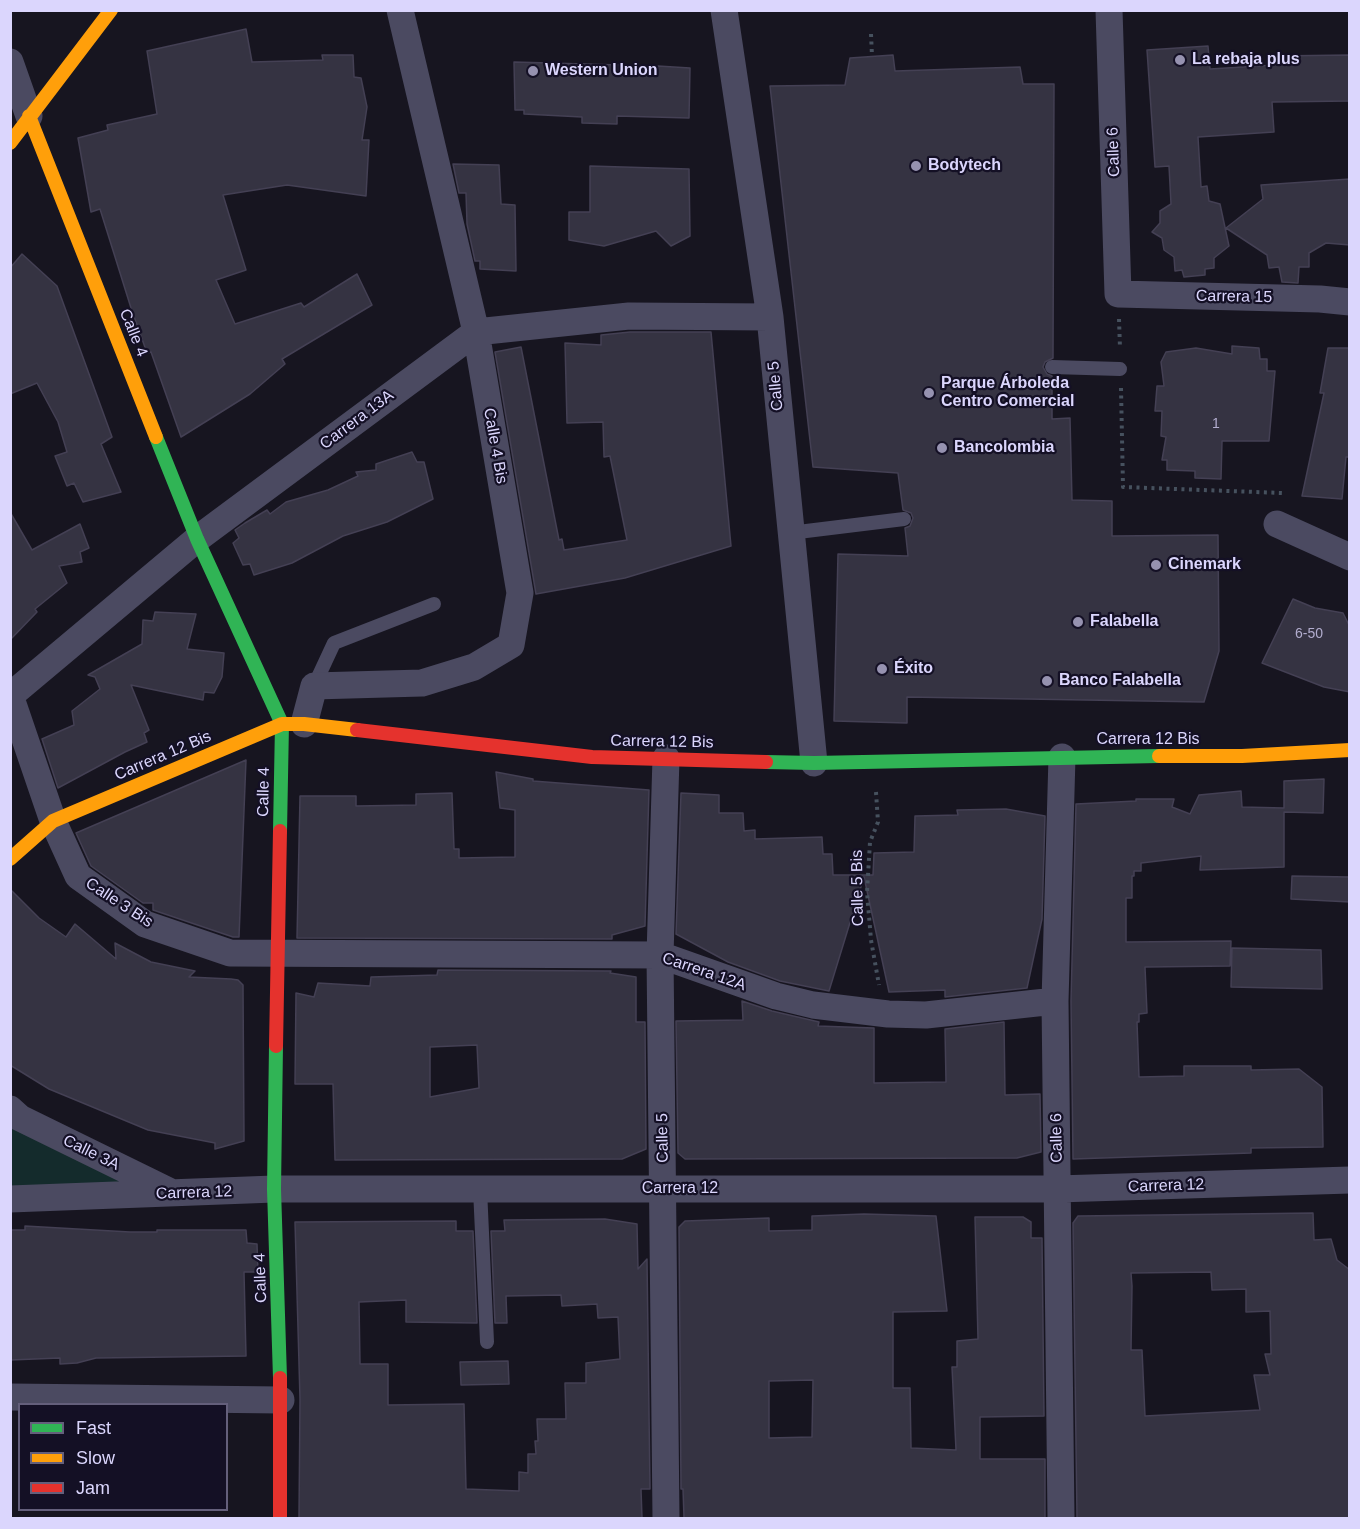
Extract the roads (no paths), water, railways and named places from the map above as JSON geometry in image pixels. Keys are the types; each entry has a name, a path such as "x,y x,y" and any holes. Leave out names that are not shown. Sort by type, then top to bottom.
{"street":[{"path":"10,143 111,10"},
{"name":"Calle 4 Bis","path":"314,686 422,683 474,667 511,645 520,593 476,332 400,10"},
{"name":"Calle 5","path":"724,10 770,317 814,763"},
{"name":"Calle 6","path":"1109,10 1118,294"},
{"path":"10,62 29,116"},
{"name":"Calle 4","path":"29,116 196,539 293,724 278,951 274,1189 281,1400 280,1518"},
{"name":"Carrera 15","path":"1118,294 1320,299 1350,302"},
{"path":"476,332 629,316 770,317"},
{"name":"Carrera 13A","path":"11,695 196,539 476,332"},
{"path":"1277,524 1350,557"},
{"path":"293,724 314,686"},
{"name":"Calle 3 Bis","path":"11,695 53,821 78,876 145,924 230,952 278,951"},
{"name":"Carrera 12 Bis","path":"10,859 53,821 293,724 592,757 814,763 1242,756 1350,750"},
{"name":"Calle 5","path":"666,758 660,955 666,1518"},
{"name":"Calle 6","path":"1061,1518 1055,1000 1062,758"},
{"name":"Carrera 12A","path":"278,951 660,955 776,996 813,1005 888,1014 926,1015 1055,1000"},
{"name":"Calle 3A","path":"10,1108 20,1118 174,1194"},
{"name":"Carrera 12","path":"10,1199 274,1189 1057,1189 1350,1180"},
{"path":"10,1397 281,1400"}],"lane":[{"path":"1052,368 1120,369"},
{"path":"790,533 904,519"},
{"path":"314,686 334,643 434,604"},
{"path":"480,1189 487,1342"}],"place":[{"name":"La rebaja plus","path":"1180,60"},
{"name":"Western Union","path":"533,71"},
{"name":"Bodytech","path":"916,166"},
{"name":"Parque Árboleda Centro Comercial","path":"929,393"},
{"name":"Bancolombia","path":"942,448"},
{"name":"Cinemark","path":"1156,565"},
{"name":"Falabella","path":"1078,622"},
{"name":"Éxito","path":"882,669"},
{"name":"Banco Falabella","path":"1047,681"}]}
